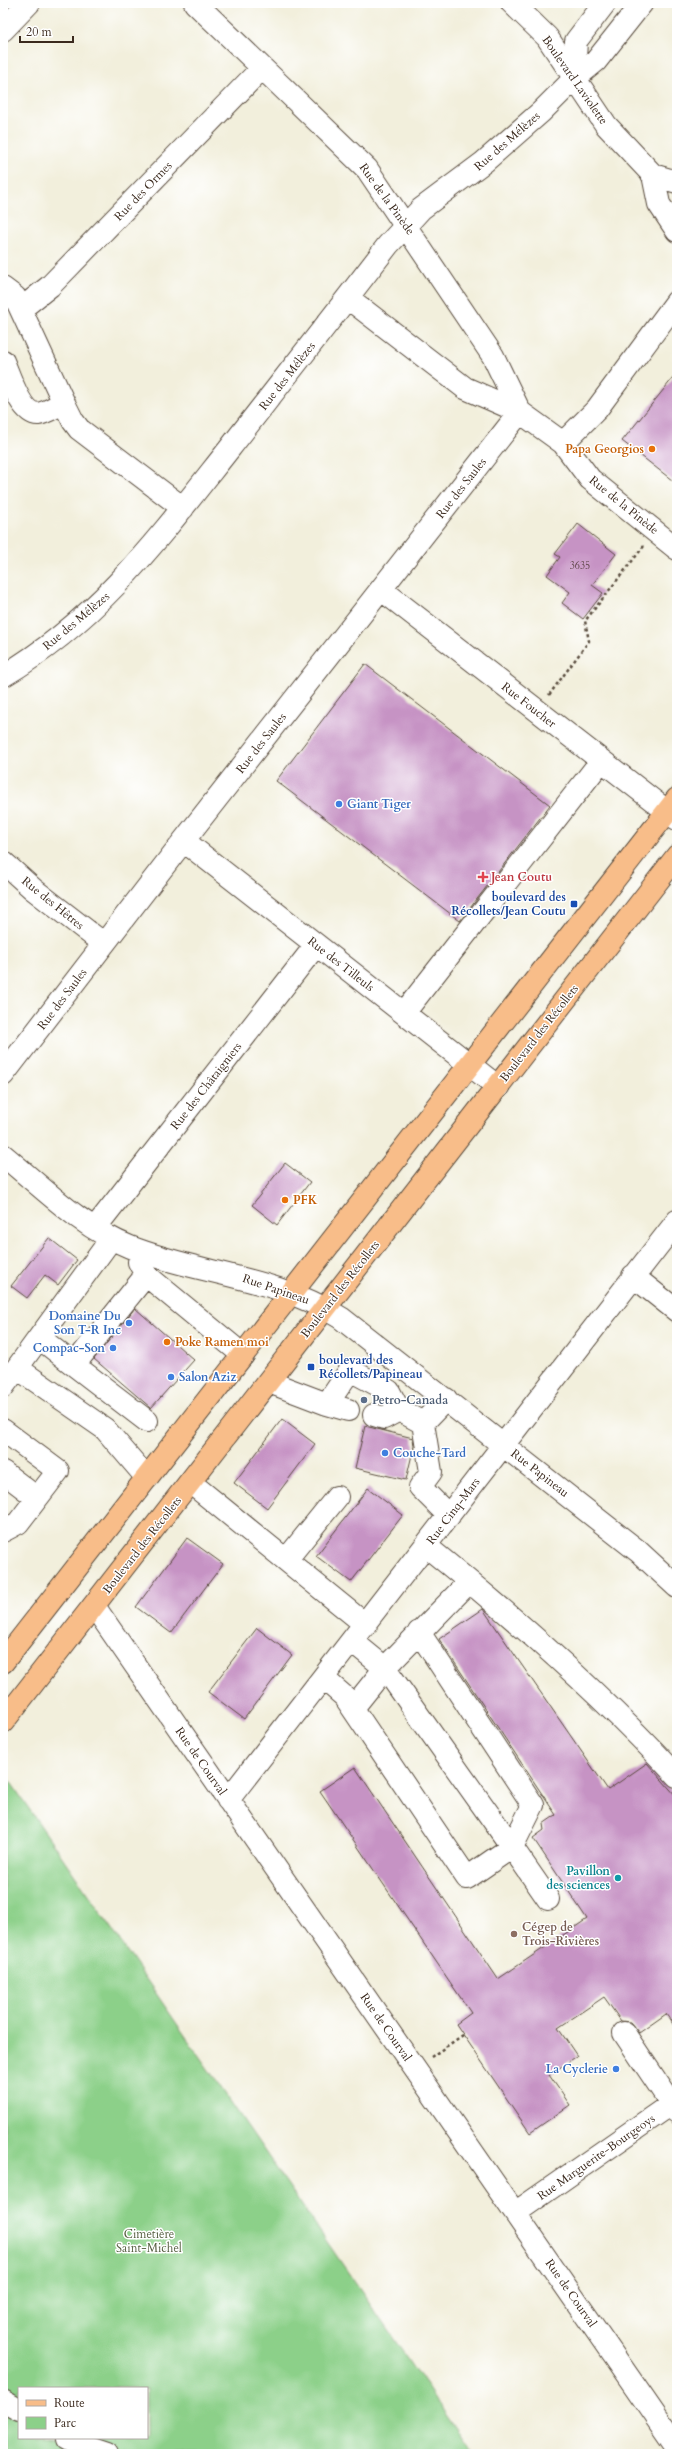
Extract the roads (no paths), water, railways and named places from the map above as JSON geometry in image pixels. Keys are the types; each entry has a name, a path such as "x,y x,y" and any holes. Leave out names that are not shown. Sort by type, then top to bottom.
{"main road":[{"path":"3,1662 469,1064 674,810"},
{"name":"Boulevard des Récollets","path":"3,1722 191,1483 677,856"}],"street":[{"path":"3,30 29,3"},
{"name":"Rue de la Pinède","path":"194,3 261,69 359,161 407,225 493,356 520,412"},
{"name":"Boulevard Laviolette","path":"512,3 547,37 606,125 653,175"},
{"path":"574,79 576,41 605,3"},
{"name":"Rue des Mélèzes","path":"3,676 61,635 119,584 154,546 348,298 421,209 496,152 541,112 574,79 596,61 642,3"},
{"name":"Rue des Ormes","path":"21,309 50,286 261,69"},
{"path":"677,182 653,175 659,204 677,231"},
{"path":"3,288 12,293 21,309 64,403 79,429 183,508"},
{"name":"Rue de la Pinède","path":"348,298 465,388 520,412 564,443 590,480 677,549"},
{"path":"564,443 597,409 677,301"},
{"path":"3,361 26,409 36,414 42,413 64,403"},
{"name":"Rue des Saules","path":"3,1075 520,412"},
{"name":"Rue Foucher","path":"382,590 601,761 674,810"},
{"path":"404,1013 601,761"},
{"name":"Rue des Tilleuls","path":"184,841 498,1087"},
{"name":"Rue des Hêtres","path":"3,862 33,889 104,944"},
{"name":"Rue des Châtaigniers","path":"3,1387 41,1339 103,1234 316,945"},
{"name":"Rue Papineau","path":"3,1155 103,1234 131,1248 177,1262 263,1282 291,1292 326,1308 351,1324 654,1564 677,1587"},
{"name":"Rue Cinq-Mars","path":"228,1800 677,1221"},
{"path":"131,1248 146,1275 243,1355"},
{"path":"74,1365 146,1275"},
{"path":"633,1276 677,1311"},
{"path":"41,1339 147,1421"},
{"path":"366,1379 386,1351"},
{"path":"17,1368 105,1429 147,1478"},
{"path":"327,1404 350,1370 389,1391 399,1410 423,1423"},
{"path":"269,1382 327,1404 348,1410"},
{"path":"423,1423 446,1399"},
{"path":"374,1415 384,1418 399,1410"},
{"path":"423,1423 431,1472 420,1487 449,1516"},
{"path":"3,1430 58,1471 18,1522 3,1531"},
{"path":"3,1472 37,1498"},
{"path":"191,1483 286,1560 359,1633 548,1899"},
{"path":"286,1560 337,1497"},
{"path":"426,1546 469,1582 628,1723 677,1776"},
{"path":"353,1708 384,1668 469,1582"},
{"name":"Rue de Courval","path":"94,1606 677,2447"},
{"path":"324,1678 345,1697 353,1708 467,1878 512,1847 533,1805 419,1632"},
{"path":"624,2033 675,2105"},
{"name":"Rue Marguerite-Bourgeoys","path":"515,2213 675,2105"},
{"path":"3,2401 18,2409"},
{"path":"76,2446 106,2454"}],"place":[{"name":"Papa Georgios","path":"652,449"},
{"name":"Giant Tiger","path":"339,804"},
{"name":"Jean Coutu","path":"483,877"},
{"name":"boulevard des Récollets/Jean Coutu","path":"574,904"},
{"name":"PFK","path":"285,1200"},
{"name":"Domaine Du Son T-R Inc","path":"129,1323"},
{"name":"Poke Ramen moi","path":"167,1342"},
{"name":"Compac-Son","path":"113,1348"},
{"name":"boulevard des Récollets/Papineau","path":"311,1367"},
{"name":"Salon Aziz","path":"171,1377"},
{"name":"Petro-Canada","path":"364,1400"},
{"name":"Couche-Tard","path":"385,1453"},
{"name":"Pavillon des sciences","path":"618,1878"},
{"name":"Cégep de Trois-Rivières","path":"514,1934"},
{"name":"La Cyclerie","path":"616,2069"}],"park label":[{"name":"Cimetière Saint-Michel","path":"149,2241"}]}
